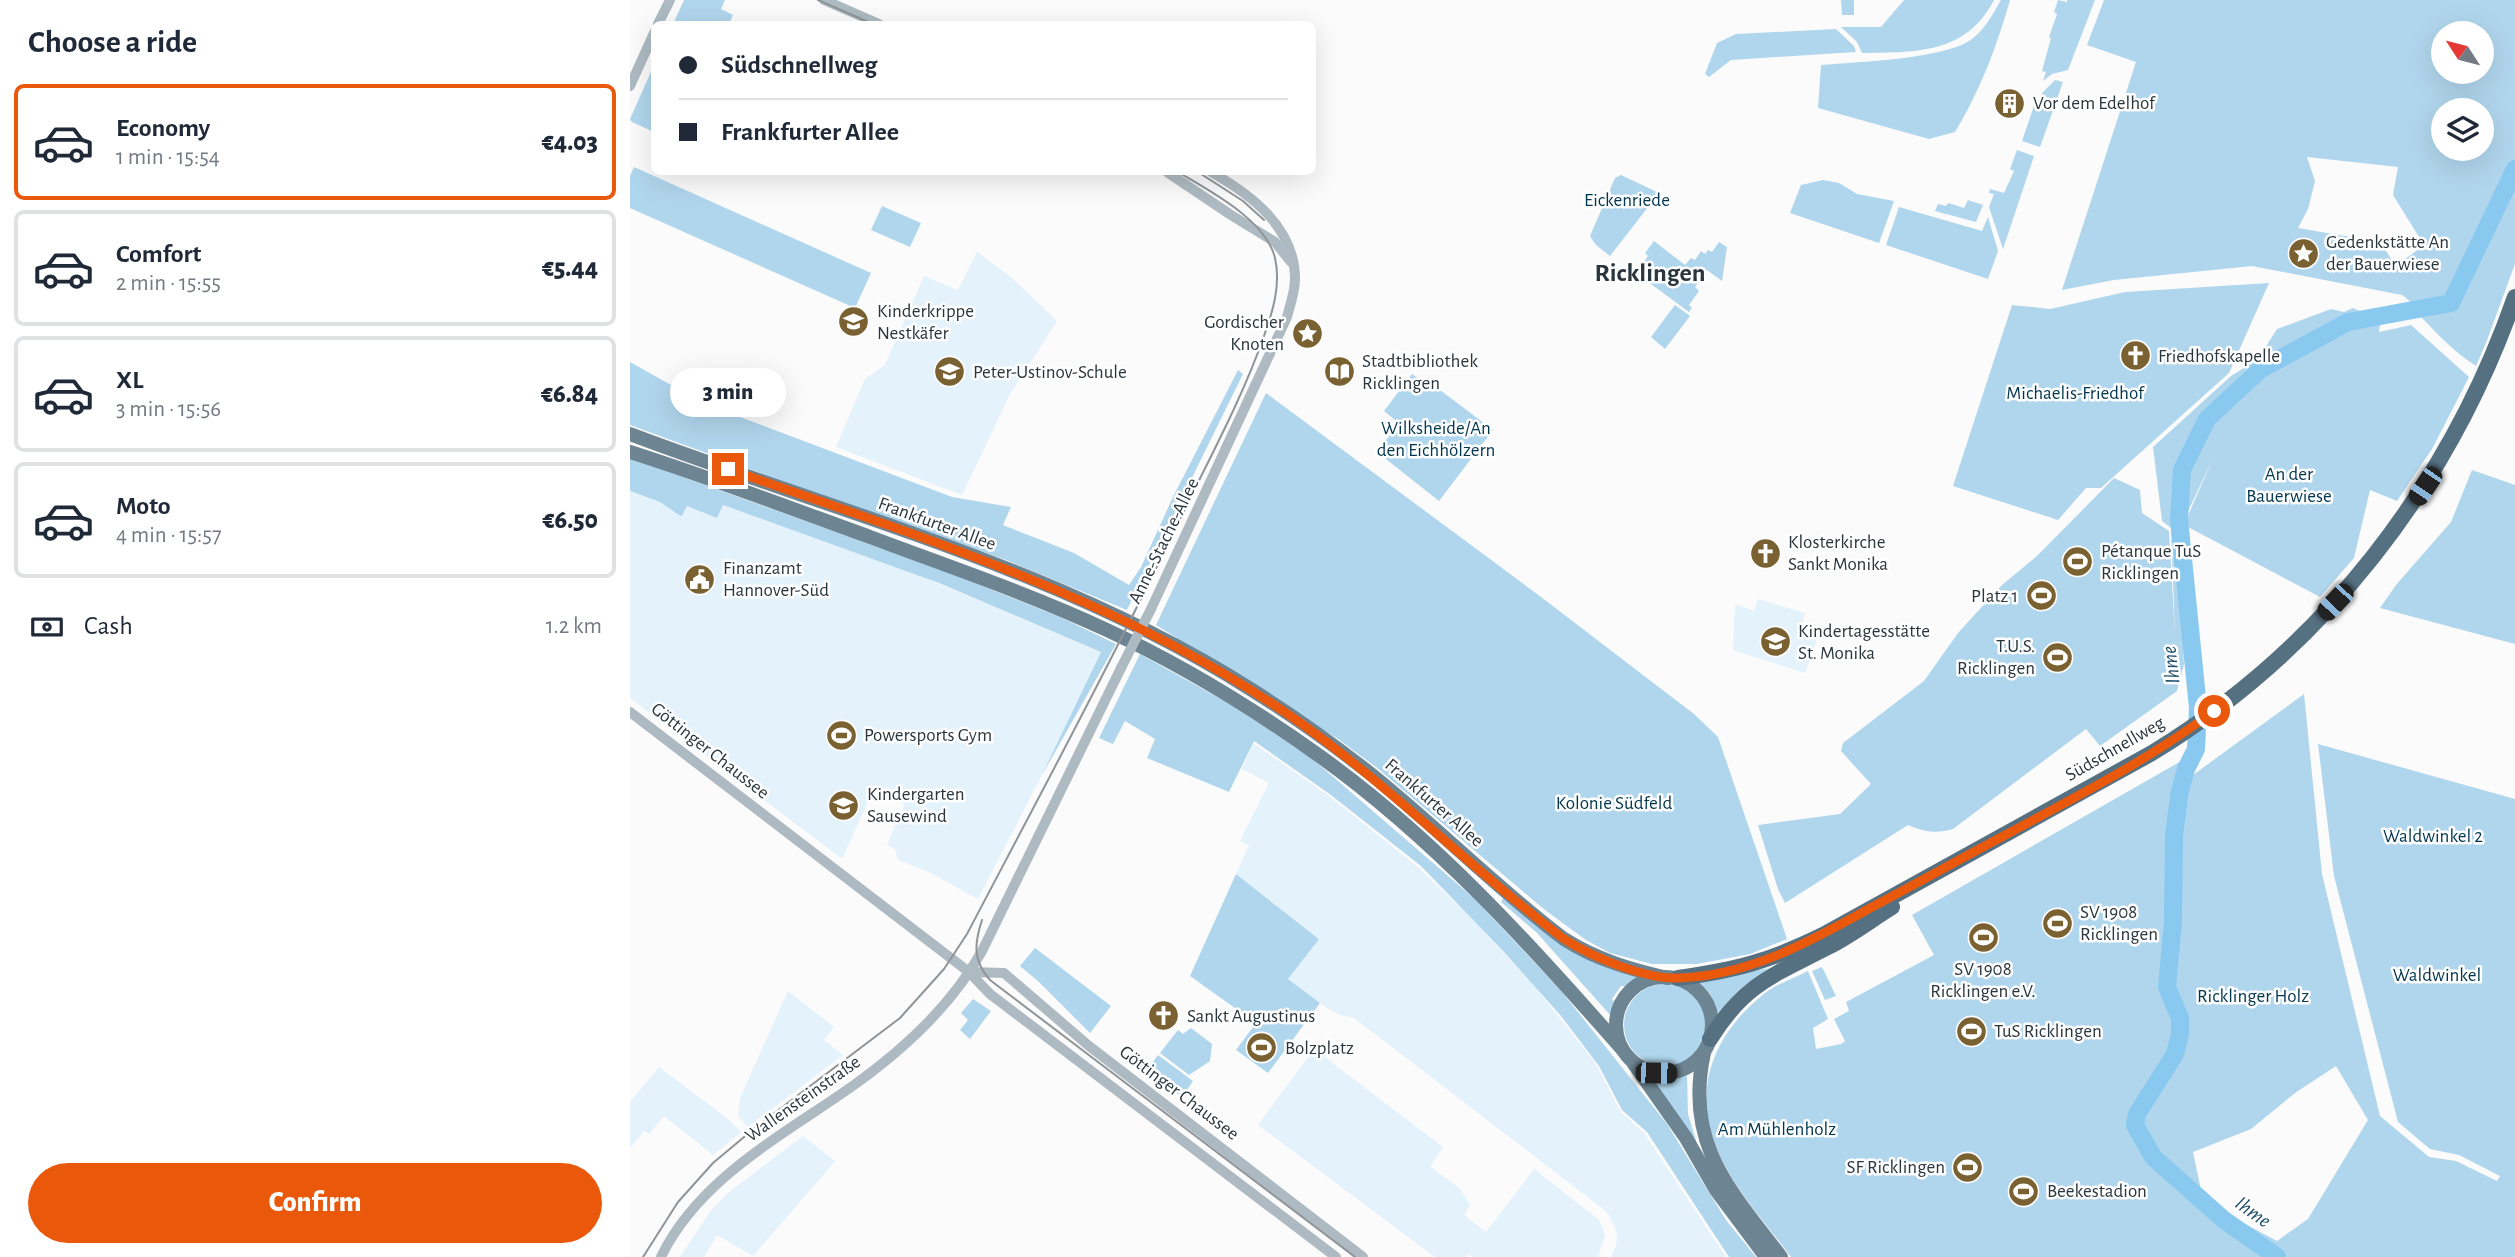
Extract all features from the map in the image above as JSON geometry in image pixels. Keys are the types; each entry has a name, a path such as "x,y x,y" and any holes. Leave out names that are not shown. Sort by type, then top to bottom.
{"highway":[{"name":"Südschnellweg","path":"1708,1045 1722,1020 1743,995 1787,960 1826,941 2171,747 2203,726 2281,657 2361,573 2425,486 2482,394 2501,349 2515,297"},
{"name":"Südschnellweg","path":"2501,349 2515,327"},
{"name":"Südschnellweg","path":"1673,978 1787,960"}],"main road":[{"name":"Frankfurter Allee","path":"630,434 1003,568 1152,633 1251,690 1342,752 1564,939 1588,954 1615,965 1673,978"},
{"name":"Frankfurter Allee","path":"630,452 1038,600 1145,649 1242,704 1357,785 1450,865 1555,972 1627,1055 1686,1138 1716,1190 1766,1257"},
{"path":"1708,1045 1695,1062 1684,1070 1670,1073 1649,1071 1627,1055 1618,1037 1616,1024 1624,1000 1632,990 1643,983 1673,978 1699,992 1706,1002 1711,1014 1708,1045 1698,1096 1706,1142 1726,1182 1781,1257"}],"street":[{"path":"660,21 670,0"},
{"path":"824,0 872,21"},
{"path":"630,86 651,40"},
{"path":"1171,175 1275,242 1294,267"},
{"name":"Anne-Stache-Allee","path":"969,972 1005,907 1151,609 1287,317 1295,282 1289,243 1255,201 1216,175"},
{"name":"Göttinger Chaussee","path":"630,712 969,972 990,994 1336,1257"},
{"name":"Göttinger Chaussee","path":"969,972 1004,973 1089,1046 1363,1257"},
{"name":"Wallensteinstraße","path":"661,1257 695,1206 760,1151 880,1065 918,1032 953,995 969,972"}],"shaded area":[{"name":"Peter-Ustinov-Schule","path":"977,252 1012,278 1057,321 1010,394 962,495 836,447 865,379 885,365 924,276 958,290"},
{"path":"630,491 660,502 682,516 687,506 717,518 723,505 906,570 1101,652 1061,738 978,899 929,872 898,860 895,849 887,845 905,804 873,790 842,859 630,698"},
{"name":"Kindertagesstätte St. Monika","path":"1758,599 1805,613 1801,628 1819,634 1805,673 1733,650 1735,604 1754,611"},
{"path":"1253,743 1329,796 1419,868 1472,919 1535,987 1596,1064 1620,1111 1644,1133 1726,1257 1611,1257 1616,1246 1617,1233 1609,1215 1602,1208 1354,1018 1327,1008 1288,979 1319,938 1236,874 1249,845 1240,841 1269,783 1242,769"},
{"path":"788,991 834,1027 824,1040 843,1055 748,1127 738,1116 740,1098"},
{"path":"1314,1049 1443,1147 1430,1166 1460,1189 1470,1205 1464,1215 1486,1232 1534,1169 1599,1220 1605,1235 1598,1257 1473,1257 1469,1254 1466,1257 1435,1257 1258,1125"},
{"path":"659,1067 727,1118 741,1132 713,1155 664,1116 649,1134 644,1131 630,1148 630,1102"},
{"path":"803,1136 835,1161 753,1256 717,1235 704,1257 680,1257 712,1209 729,1192"}],"green space":[{"path":"684,0 725,0 721,9 733,15 730,21 674,21"},
{"path":"1841,0 1854,0 1854,15 1842,15"},
{"path":"1904,0 1994,0 1983,18 1969,31 1954,40 1921,50 1862,53 1857,42 1841,27 1881,27"},
{"path":"2001,0 2010,0 1999,34 1980,84 1955,132 1929,139 1818,108 1821,65 1922,55 1959,46 1981,31"},
{"path":"2058,0 2095,0 2068,70 2052,74 2043,81 2046,72 2042,71 2057,14 2054,12"},
{"path":"2104,0 2515,0 2515,264 2476,366 2442,338 2402,295 2252,266 2114,280 2062,290 2136,62 2087,45","holes":["2307,157 2398,167 2393,195 2424,245 2396,266 2380,242 2298,228 2308,209 2315,181"]},
{"path":"1836,29 1854,46 1856,52 1731,60 1709,77 1705,74 1717,43 1736,34"},
{"path":"651,72 651,131 630,119"},
{"path":"2055,80 2063,82 2040,147 2022,141 2036,100 2040,100 2042,93"},
{"path":"2017,150 2034,156 2003,249 1989,207 1994,194 1989,193 1990,189 2004,193 2014,171 2010,169"},
{"path":"634,167 871,273 855,308 630,208 630,176"},
{"name":"Eickenriede","path":"1621,175 1659,193 1610,256 1596,245 1590,236 1615,178"},
{"path":"1823,180 1839,183 1857,194 1894,201 1879,243 1790,213 1801,185"},
{"path":"1968,200 1983,205 1976,222 1935,211 1938,204 1946,206 1948,203 1964,208"},
{"path":"882,206 921,223 910,247 871,230"},
{"path":"1899,207 1982,231 1988,217 1998,251 1988,279 1886,245"},
{"path":"1654,241 1685,265 1691,258 1695,260 1701,251 1705,254 1708,250 1712,252 1719,242 1727,247 1722,281 1707,270 1695,287 1699,291 1689,305 1692,308 1689,312 1636,273 1648,256 1645,253"},
{"name":"Michaelis-Friedhof","path":"2269,283 2229,373 2101,488 2086,488 2058,520 1953,486 2012,305 2050,309 2125,292"},
{"path":"1675,305 1690,316 1665,349 1651,337"},
{"name":"T.U.S. Ricklingen","path":"2353,308 2371,316 2346,321 2325,330 2296,350 2259,367 2205,417 2180,470 2177,527 2184,664 2177,691 2100,746 2086,729 1953,829 1930,832 1908,825 1785,903 1758,825 1840,814 1871,784 1841,751 1843,743 1924,681 1958,633 2002,585 2037,556 2114,478 2140,490 2142,513 2169,531 2175,635 2171,528 2162,521 2153,447 2231,376 2258,359 2277,329 2331,309 2344,312"},
{"name":"An der Bauerwiese","path":"2381,318 2379,332 2411,325 2469,377 2432,449 2397,501 2370,490 2354,558 2320,597 2188,527 2187,518 2213,458 2185,518 2187,527 2181,526 2184,470 2209,419 2263,370 2297,354 2327,333 2349,324"},
{"path":"630,362 703,403 952,497 1011,507 1003,525 1074,553 1129,585 1141,567 1173,497 1238,370 1243,374 1127,610 1006,560 630,425"},
{"name":"Wilksheide/An den Eichhölzern","path":"1412,374 1433,389 1440,390 1493,430 1439,501 1377,452 1399,423 1384,411"},
{"name":"Kolonie Südfeld","path":"1266,393 1541,597 1694,714 1718,737 1787,939 1750,954 1697,964 1652,964 1610,953 1586,940 1545,910 1376,767 1338,739 1156,625"},
{"path":"630,458 950,573 1060,617 1116,644 1042,775 1101,652 939,583 723,505 717,518 687,506 682,516 679,515 660,502 630,491"},
{"path":"2472,470 2515,485 2515,644 2380,608 2396,585 2451,522"},
{"path":"1140,654 1235,707 1309,756 1476,900 1562,992 1667,1124 1726,1220 1756,1257 1729,1257 1647,1132 1622,1110 1599,1066 1561,1016 1421,866 1331,795 1254,741 1229,792 1147,758 1155,739 1125,721 1113,744 1099,738"},
{"path":"2304,694 2322,874 2380,1116 2429,1157 2456,1161 2497,1181 2500,1176 2459,1155 2430,1149 2398,1122 2334,876 2318,744 2515,799 2515,1257 1791,1257 1738,1187 1713,1138 1707,1115 1710,1070 1730,1029 1765,993 1808,971 1828,1019 1813,1028 1816,1049 1841,1044 1845,1041 1834,1019 1849,1011 1846,1002 1934,955 1912,915 2183,760 2182,783","holes":["2336,1066 2368,1120 2308,1219 2277,1241 2236,1219 2201,1190 2193,1152 2251,1129 2295,1093"]},
{"path":"1236,874 1319,939 1288,979 1320,1003 1268,1073 1236,1050 1256,1023 1190,976"},
{"path":"1503,898 1641,978 1628,986 1621,986 1612,999 1616,1005 1613,1015 1611,1016 1537,933 1501,902"},
{"path":"1035,948 1111,1006 1090,1033 1020,966"},
{"path":"1822,967 1836,996 1825,1000 1812,971"},
{"path":"1769,968 1739,990 1717,1014 1710,994 1699,982"},
{"path":"1665,984 1681,987 1694,996 1703,1009 1706,1025 1703,1041 1694,1054 1681,1063 1665,1066 1649,1063 1636,1054 1627,1041 1624,1025 1627,1009 1636,996 1649,987"},
{"path":"973,999 991,1011 970,1039 960,1030 968,1020 961,1013"},
{"path":"1191,1028 1212,1044 1210,1061 1189,1075 1160,1053 1178,1030 1183,1034"},
{"path":"1158,1055 1193,1081 1182,1097 1146,1071"},
{"path":"1687,1076 1688,1114 1697,1144 1647,1077 1663,1080"}],"waterway":[{"name":"Ihme","path":"2277,1257 2224,1220 2153,1157 2135,1125 2137,1114 2175,1054 2180,1034 2180,1018 2167,987 2173,921 2174,835 2180,791 2186,769 2196,749 2198,708 2179,519 2182,470 2207,419 2261,369 2348,322 2451,303 2515,169"}],"tram line":[{"path":"818,0 866,21"},
{"path":"643,1257 678,1202 713,1163 756,1127 900,1018 944,969 967,934 1155,571 1246,383 1267,327 1277,288 1275,258 1261,231 1235,208 1183,175"},
{"path":"1203,175 1243,201 1264,220"},
{"path":"982,920 977,937 977,952 980,966 990,980 1355,1257"}],"place":[{"name":"Vor dem Edelhof","path":"2010,103"},
{"name":"Gedenkstätte An der Bauerwiese","path":"2303,253"},
{"name":"Kinderkrippe Nestkäfer","path":"854,322"},
{"name":"Gordischer Knoten","path":"1307,333"},
{"name":"Friedhofskapelle","path":"2135,356"},
{"name":"Peter-Ustinov-Schule","path":"950,372"},
{"name":"Stadtbibliothek Ricklingen","path":"1339,372"},
{"name":"Klosterkirche Sankt Monika","path":"1765,553"},
{"name":"Pétanque TuS Ricklingen","path":"2078,562"},
{"name":"Finanzamt Hannover-Süd","path":"700,579"},
{"name":"Platz 1","path":"2041,596"},
{"name":"Kindertagesstätte St. Monika","path":"1775,642"},
{"name":"T.U.S. Ricklingen","path":"2058,657"},
{"name":"Powersports Gym","path":"841,735"},
{"name":"Kindergarten Sausewind","path":"844,805"},
{"name":"SV 1908 Ricklingen","path":"2057,923"},
{"name":"SV 1908 Ricklingen e.V.","path":"1983,938"},
{"name":"Sankt Augustinus","path":"1164,1016"},
{"name":"TuS Ricklingen","path":"1971,1031"},
{"name":"Bolzplatz","path":"1262,1048"},
{"name":"SF Ricklingen","path":"1968,1167"},
{"name":"Beekestadion","path":"2024,1191"}],"district":[{"name":"Ricklingen","path":"1650,273"}],"route":[{"path":"728,469 1003,568 1152,633 1251,690 1333,746 1384,785 1564,939 1615,965 1667,978 1726,971 1783,954 2093,786 2169,743 2214,711"}],"park label":[{"name":"Waldwinkel 2","path":"2433,836"},
{"name":"Waldwinkel","path":"2437,975"},
{"name":"Ricklinger Holz","path":"2253,996"},
{"name":"Am Mühlenholz","path":"1777,1129"}]}
